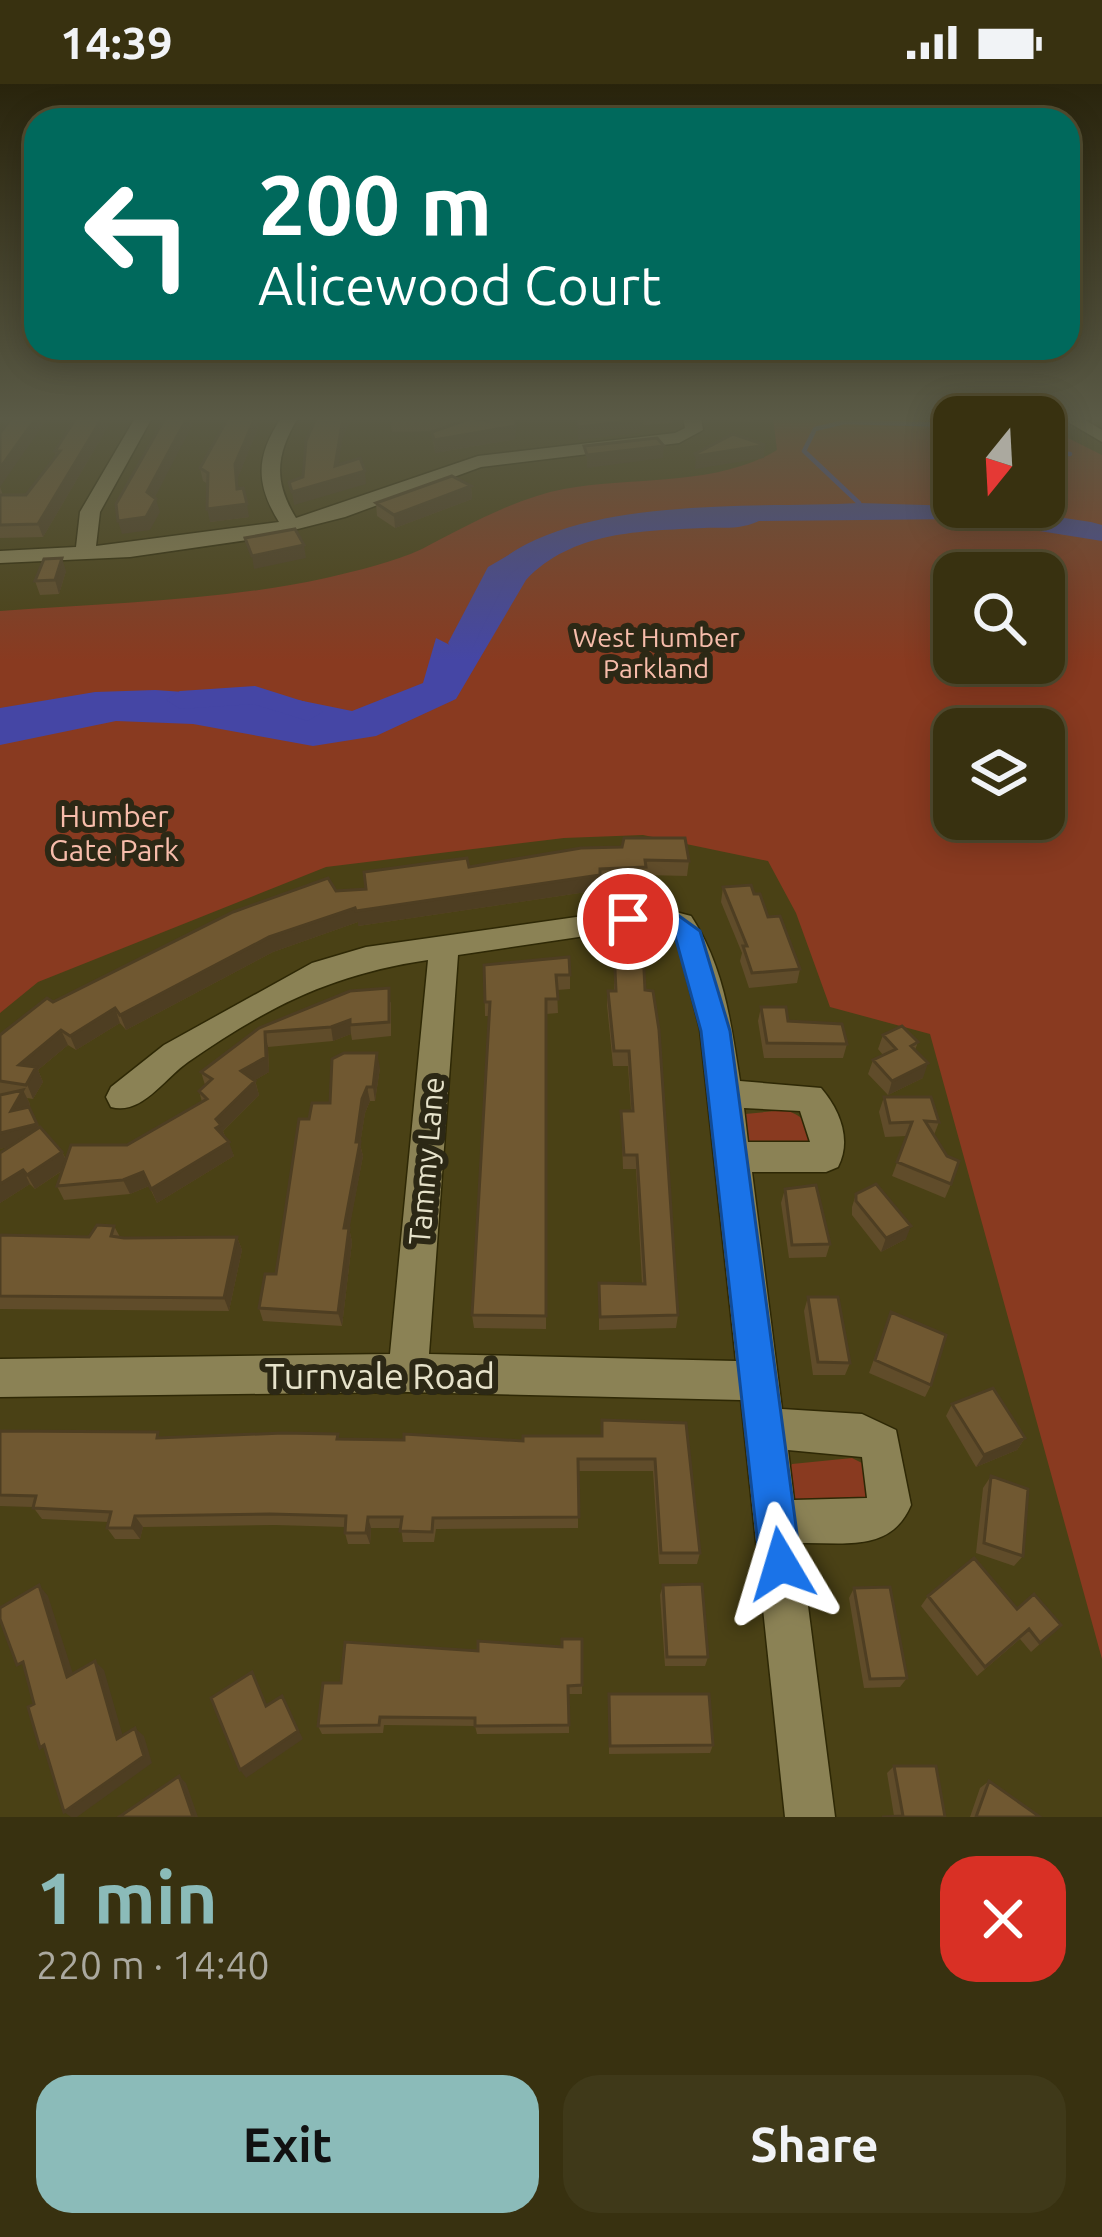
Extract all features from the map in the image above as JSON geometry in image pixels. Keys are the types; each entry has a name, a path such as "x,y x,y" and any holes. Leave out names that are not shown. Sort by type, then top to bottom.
{"street":[{"path":"86,554 90,512 98,499"},
{"path":"272,499 291,526"},
{"path":"0,557 86,554 291,526 377,499"},
{"path":"123,1097 175,1054 282,990 366,958 653,916 681,923 692,943 709,1003 725,1094 810,1817"},
{"name":"Tammy Lane","path":"408,1373 444,948"},
{"path":"725,1094 809,1098 821,1108 828,1143 826,1157 733,1157"},
{"name":"Turnvale Road","path":"0,1378 408,1373 760,1381"},
{"path":"765,1428 862,1436 881,1445 890,1505 876,1520 776,1522"}],"green space":[{"path":"528,499 933,499 933,528 1065,528 1065,499 1102,499 1102,1659 930,1034 830,1007 796,913 768,861 643,835 564,838 326,867 38,982 0,1013 0,611 286,586 411,554"},
{"path":"786,1110 804,1121 810,1140 793,1152 747,1147 745,1114"},
{"path":"852,1458 870,1467 883,1504 798,1515 783,1479 792,1464"}],"shaded area":[{"path":"933,505 933,519 759,521 739,527 656,530 586,543 544,564 526,580 456,699 376,736 313,746 193,724 116,721 0,745 0,708 95,692 155,690 298,700 352,711 423,683 436,638 450,645 492,592 485,575 519,549 561,530 609,518 715,507"},
{"path":"1065,518 1091,522 1102,525 1102,541 1020,528 1065,528"}],"building":[{"path":"0,499 53,499 38,524 0,525"},
{"path":"119,499 156,499 146,517 118,521"},
{"path":"207,499 246,499 247,504 207,509"},
{"path":"388,499 437,499 394,515 376,503"},
{"path":"295,529 304,545 252,556 245,538"},
{"path":"62,558 55,580 35,581 44,559"},
{"path":"624,838 685,838 689,861 645,860 646,867 600,869 600,875 355,908 269,937 120,1015 115,1008 70,1036 61,1030 19,1065 36,1067 26,1085 0,1081 0,1035 47,998 53,1002 233,912 328,878 336,891 366,889 364,872 467,858 469,867 581,848 622,847"},
{"path":"751,885 754,894 760,894 768,917 780,916 800,969 752,973 743,946 747,946 723,887"},
{"path":"614,949 643,949 645,990 653,991 678,1315 600,1317 599,1283 645,1284 637,1155 624,1155 621,1111 633,1111 629,1051 614,1051 608,991 616,991"},
{"path":"569,957 570,975 556,975 558,999 546,999 546,1316 472,1315 490,1002 485,1002 484,965"},
{"path":"389,988 389,1022 350,1025 350,1020 331,1027 265,1032 266,1057 241,1071 255,1081 216,1119 221,1125 216,1128 229,1142 151,1189 143,1172 123,1180 57,1186 71,1145 127,1145 207,1099 199,1091 212,1079 201,1072 259,1028 350,991"},
{"path":"761,1007 786,1007 788,1021 842,1024 847,1044 767,1043"},
{"path":"902,1026 918,1042 911,1046 928,1063 892,1081 873,1060 896,1049 883,1035"},
{"path":"344,1053 377,1053 373,1087 367,1087 362,1099 338,1313 259,1308 265,1274 276,1274 299,1119 309,1119 312,1103 330,1103 332,1059"},
{"path":"23,1090 11,1111 29,1107 37,1124 0,1133 0,1095"},
{"path":"884,1097 931,1097 939,1122 925,1121 947,1156 959,1161 951,1184 897,1162 912,1122 890,1123"},
{"path":"40,1127 62,1152 27,1175 23,1170 0,1184 0,1153"},
{"path":"876,1184 911,1226 886,1238 856,1201 856,1194"},
{"path":"816,1185 830,1244 792,1245 785,1189"},
{"path":"97,1225 114,1226 111,1236 124,1238 237,1237 224,1298 0,1296 0,1235 89,1237"},
{"path":"808,1297 838,1297 850,1363 818,1362"},
{"path":"891,1312 946,1335 931,1385 875,1360"},
{"path":"993,1388 1025,1438 984,1455 952,1404"},
{"path":"602,1420 686,1423 700,1553 661,1553 655,1459 578,1459 579,1517 433,1518 432,1532 400,1531 402,1517 368,1517 366,1533 345,1533 346,1516 270,1514 135,1516 132,1528 107,1528 111,1512 33,1508 36,1496 0,1495 0,1431 158,1432 157,1438 338,1434 337,1439 404,1440 404,1434 523,1441 523,1436 602,1436"},
{"path":"991,1476 1028,1489 1023,1556 984,1543"},
{"path":"974,1558 1017,1609 1034,1594 1061,1625 1040,1643 1029,1629 985,1667 928,1596"},
{"path":"702,1584 708,1657 667,1657 663,1585"},
{"path":"39,1585 67,1677 95,1661 117,1739 135,1728 144,1756 64,1812 28,1707 34,1704 23,1662 17,1665 0,1619 0,1608"},
{"path":"890,1587 907,1678 870,1679 854,1588"},
{"path":"562,1639 582,1639 582,1685 568,1686 569,1725 475,1726 475,1718 380,1717 379,1725 318,1726 323,1683 341,1683 345,1642 478,1651 478,1641 562,1647"},
{"path":"252,1672 266,1706 282,1696 298,1731 240,1770 211,1698"},
{"path":"609,1694 709,1694 713,1745 610,1746"},
{"path":"894,1766 936,1766 945,1817 882,1817 903,1816"},
{"path":"179,1776 193,1817 119,1817"},
{"path":"989,1781 1040,1817 976,1817"}],"waterway":[{"path":"855,499 859,503"},
{"path":"462,643 497,572 524,553"},
{"path":"180,700 255,695 308,712"}],"route":[{"path":"628,919 653,916 681,923 696,957 716,1031 781,1564"}],"park label":[{"name":"West Humber Parkland","path":"656,652"},
{"name":"Humber Gate Park","path":"114,833"}]}
